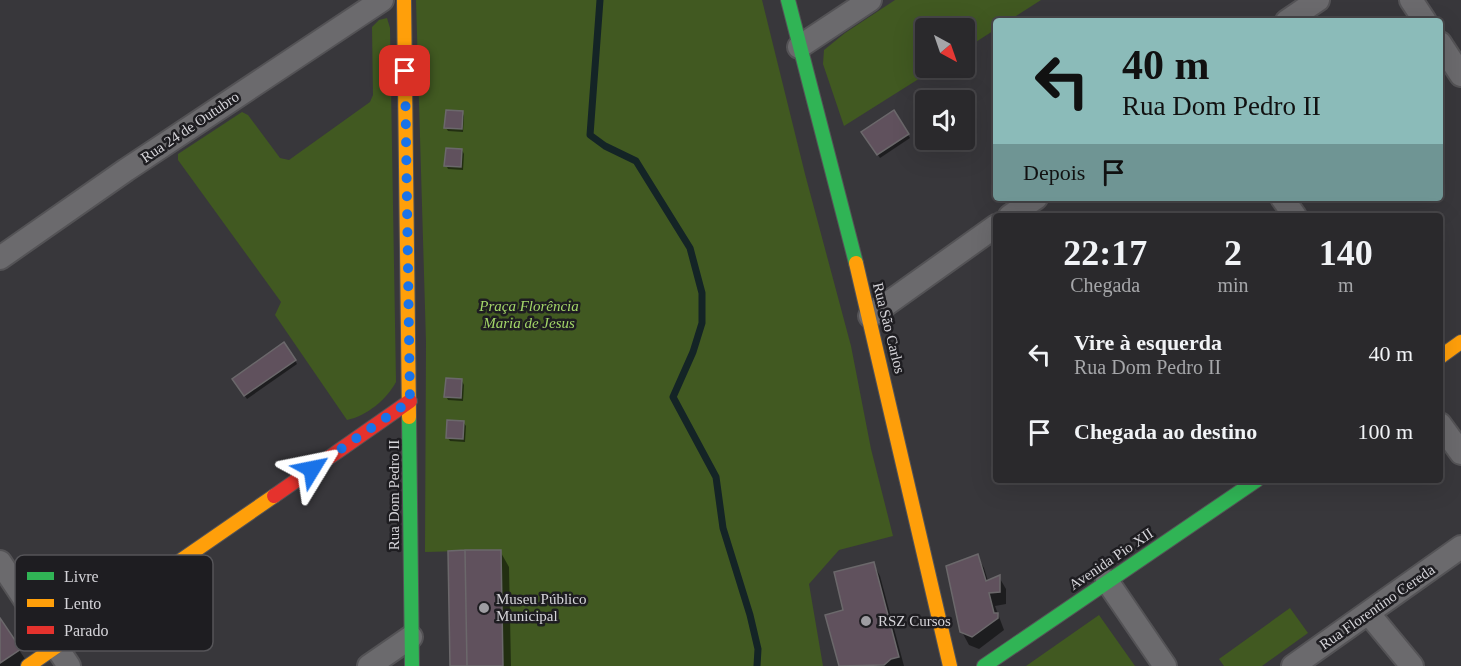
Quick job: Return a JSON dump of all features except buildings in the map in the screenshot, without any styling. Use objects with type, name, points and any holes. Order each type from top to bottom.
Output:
[{"type":"street","name":"Rua 24 de Outubro","points":[[0,258],[126,170],[382,0]]},
{"type":"street","name":"Rua Dom Pedro II","points":[[404,0],[412,666]]},
{"type":"street","name":"Rua São Carlos","points":[[788,0],[870,316],[950,666]]},
{"type":"street","points":[[799,47],[870,0]]},
{"type":"street","points":[[1291,18],[1318,0]]},
{"type":"street","points":[[1411,0],[1423,18]]},
{"type":"street","points":[[1443,48],[1461,75]]},
{"type":"street","points":[[1014,213],[1032,201]]},
{"type":"street","points":[[870,316],[993,228]]},
{"type":"street","points":[[1443,355],[1461,342]]},
{"type":"street","points":[[187,555],[410,401]]},
{"type":"street","points":[[1443,428],[1461,453]]},
{"type":"street","name":"Avenida Pio XII","points":[[984,666],[1253,483]]},
{"type":"street","name":"Rua Florentino Cereda","points":[[1293,666],[1461,547]]},
{"type":"street","points":[[0,561],[15,584]]},
{"type":"street","points":[[1107,581],[1165,666]]},
{"type":"street","points":[[1369,614],[1412,666]]},
{"type":"street","points":[[369,666],[411,637]]},
{"type":"street","points":[[28,666],[49,651]]},
{"type":"street","points":[[59,651],[69,666]]},
{"type":"green space","name":"Praça Florência Maria de Jesus","points":[[416,0],[762,0],[851,346],[871,449],[893,536],[839,550],[809,584],[823,666],[503,666],[501,550],[425,552],[426,342]]},
{"type":"green space","points":[[895,0],[1041,0],[1013,18],[993,18],[993,31],[975,43],[975,18],[915,18],[915,78],[920,78],[844,126],[823,64],[824,50],[845,33]]},
{"type":"green space","points":[[387,18],[390,28],[396,382],[376,406],[362,415],[347,420],[275,315],[281,302],[178,160],[178,154],[242,112],[248,115],[280,158],[289,160],[370,102],[373,95],[372,27],[379,20]]},
{"type":"green space","points":[[1290,608],[1308,633],[1262,666],[1224,666],[1219,659]]},
{"type":"green space","points":[[1099,615],[1135,666],[1026,666]]},
{"type":"waterway","points":[[600,0],[590,135],[605,146],[636,161],[690,248],[702,293],[702,323],[693,352],[673,397],[716,477],[723,528],[758,649],[757,666]]},
{"type":"traffic: fast","points":[[788,0],[856,263]]},
{"type":"traffic: fast","points":[[409,417],[412,666]]},
{"type":"traffic: fast","points":[[984,666],[1253,483]]},
{"type":"traffic: slow","points":[[404,0],[409,417]]},
{"type":"traffic: slow","points":[[856,263],[950,666]]},
{"type":"traffic: slow","points":[[1443,355],[1461,342]]},
{"type":"traffic: slow","points":[[189,555],[274,496]]},
{"type":"traffic: slow","points":[[28,666],[50,651]]},
{"type":"traffic: jam","points":[[274,496],[410,401]]},
{"type":"place","name":"Museu Público Municipal","points":[[484,608]]},
{"type":"place","name":"RSZ Cursos","points":[[866,621]]},
{"type":"route","points":[[312,469],[410,401],[405,71]]}]
